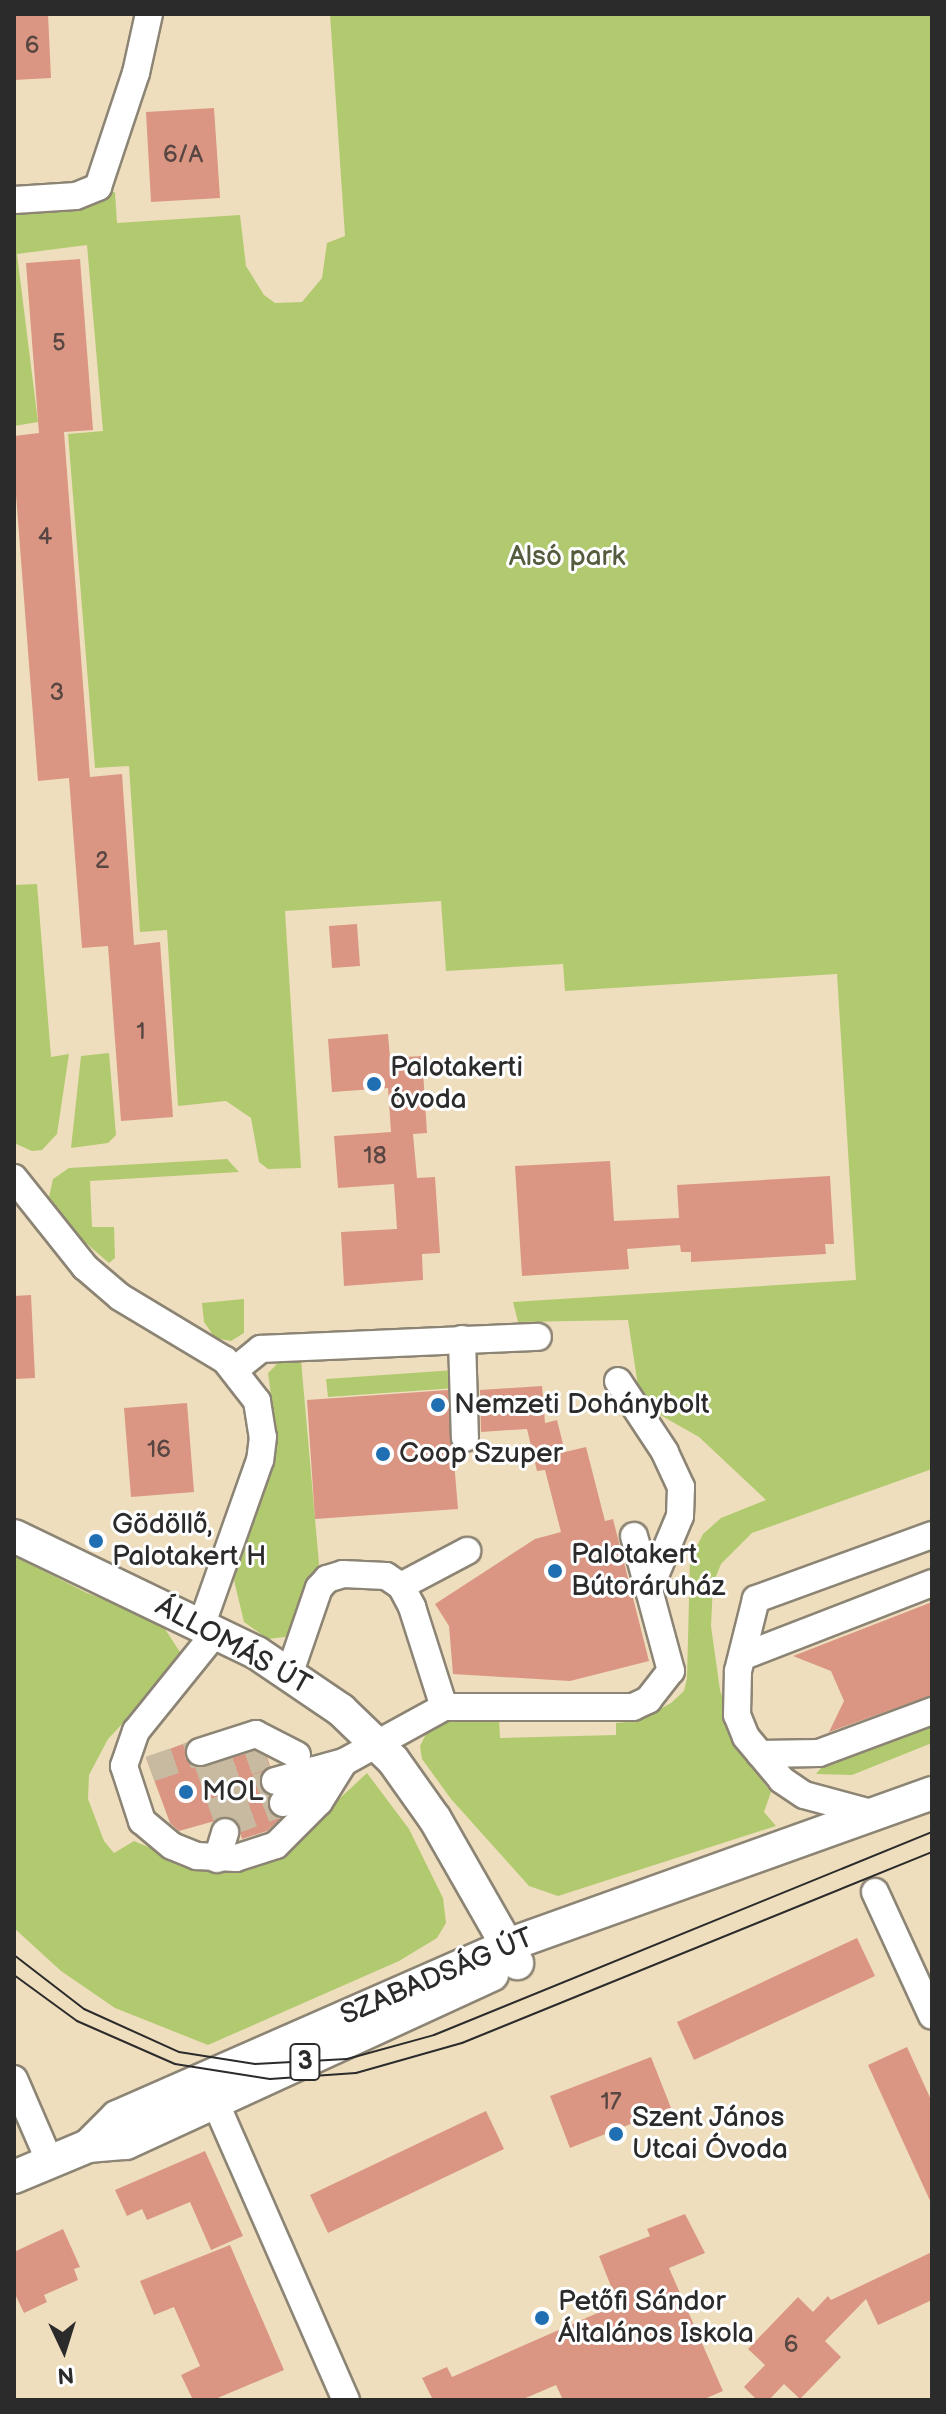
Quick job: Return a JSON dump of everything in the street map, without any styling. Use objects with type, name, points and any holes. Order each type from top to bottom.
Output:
[{"type":"main road","name":"ÁLLOMÁS ÚT","points":[[14,1536],[209,1628],[290,1672],[375,1742],[435,1819],[512,1954]]},
{"type":"main road","name":"SZABADSÁG ÚT","points":[[14,2177],[88,2146],[130,2111],[667,1888],[932,1793]]},
{"type":"main road","name":"SZABADSÁG ÚT","points":[[88,2146],[126,2143],[216,2104],[512,1954]]},
{"type":"street","points":[[14,200],[76,196],[98,187],[136,73],[149,14]]},
{"type":"street","points":[[14,1178],[85,1267],[120,1297],[236,1369],[257,1401],[262,1449],[209,1628],[136,1731],[125,1755],[138,1774],[142,1821],[155,1835],[184,1851],[217,1859],[276,1845],[312,1811],[321,1761]]},
{"type":"street","points":[[236,1369],[261,1349],[538,1337]]},
{"type":"street","points":[[462,1339],[465,1438]]},
{"type":"street","points":[[618,1381],[665,1452],[681,1487],[680,1516],[649,1590]]},
{"type":"street","points":[[875,1814],[804,1795],[760,1754],[737,1715],[734,1694],[756,1599],[932,1535]]},
{"type":"street","points":[[321,1761],[275,1780],[375,1742],[444,1707],[633,1707],[648,1700],[671,1671],[634,1536]]},
{"type":"street","points":[[401,1586],[467,1551]]},
{"type":"street","points":[[290,1672],[319,1588],[327,1579],[360,1573],[386,1576],[401,1586],[444,1707]]},
{"type":"street","points":[[744,1656],[932,1583]]},
{"type":"street","points":[[760,1754],[819,1753],[932,1711]]},
{"type":"street","points":[[203,1754],[256,1734],[321,1761]]},
{"type":"street","points":[[217,1859],[225,1832]]},
{"type":"street","points":[[875,1892],[932,2016]]},
{"type":"street","points":[[14,2079],[50,2162]]},
{"type":"street","points":[[216,2104],[358,2398]]},
{"type":"green space","name":"Alsó park","points":[[330,14],[932,14],[932,1469],[752,1533],[721,1564],[713,1584],[711,1626],[720,1690],[740,1753],[771,1792],[764,1812],[776,1826],[558,1896],[529,1886],[451,1799],[422,1759],[420,1746],[427,1732],[449,1716],[499,1719],[500,1738],[616,1735],[616,1723],[638,1721],[671,1703],[684,1691],[687,1678],[690,1560],[703,1534],[721,1518],[766,1500],[699,1437],[655,1412],[638,1386],[628,1320],[518,1322],[513,1302],[856,1280],[837,974],[565,991],[563,964],[446,971],[441,901],[285,911],[301,1168],[268,1169],[259,1162],[251,1118],[226,1101],[178,1106],[167,930],[140,932],[129,766],[95,768],[68,434],[103,431],[87,245],[17,254],[38,422],[14,426],[14,209],[115,192],[117,223],[240,215],[246,266],[264,295],[275,303],[302,302],[322,278],[327,243],[345,236]]},
{"type":"green space","points":[[37,884],[51,1057],[69,1054],[57,1134],[42,1150],[32,1151],[14,1143],[14,885]]},
{"type":"green space","points":[[109,1053],[116,1135],[108,1143],[71,1148],[81,1056]]},
{"type":"green space","points":[[227,1159],[239,1172],[90,1181],[92,1227],[114,1227],[115,1258],[109,1263],[73,1232],[49,1197],[53,1179],[69,1168]]},
{"type":"green space","points":[[244,1299],[244,1333],[231,1341],[215,1338],[204,1322],[202,1303]]},
{"type":"green space","points":[[301,1360],[319,1564],[293,1636],[268,1639],[244,1622],[234,1580],[277,1439],[268,1373],[278,1363]]},
{"type":"green space","points":[[455,1370],[456,1388],[328,1397],[326,1379]]},
{"type":"green space","points":[[14,1556],[87,1593],[159,1620],[184,1658],[108,1739],[89,1775],[88,1799],[104,1841],[114,1853],[134,1841],[207,1872],[243,1871],[281,1853],[367,1773],[409,1829],[443,1898],[446,1923],[437,1938],[399,1961],[208,2045],[115,2008],[61,1971],[14,1928]]},
{"type":"green space","points":[[932,1722],[932,1743],[852,1775],[816,1774],[825,1763]]},
{"type":"building","points":[[14,14],[48,14],[51,78],[14,80]]},
{"type":"building","points":[[214,108],[220,198],[151,202],[146,112]]},
{"type":"building","points":[[80,259],[93,430],[64,432],[90,777],[122,774],[134,945],[160,942],[173,1117],[121,1121],[108,946],[82,948],[69,778],[38,781],[14,469],[14,436],[39,433],[26,263]]},
{"type":"building","points":[[357,924],[360,966],[332,968],[329,926]]},
{"type":"building","points":[[388,1034],[390,1058],[422,1056],[427,1133],[413,1134],[417,1178],[435,1177],[440,1253],[422,1254],[423,1280],[344,1286],[341,1232],[397,1229],[394,1184],[338,1188],[334,1136],[391,1132],[388,1088],[332,1092],[328,1039]]},
{"type":"building","points":[[610,1161],[614,1221],[679,1218],[677,1185],[830,1176],[834,1244],[825,1244],[826,1254],[691,1262],[691,1252],[681,1252],[680,1245],[627,1249],[629,1269],[522,1276],[515,1166]]},
{"type":"building","points":[[31,1295],[35,1378],[14,1379],[14,1296]]},
{"type":"building","name":"Palotakert Bútoráruház","points":[[542,1386],[545,1423],[557,1420],[565,1452],[586,1447],[605,1521],[613,1519],[649,1661],[570,1681],[453,1674],[449,1626],[435,1604],[535,1539],[561,1532],[545,1470],[537,1471],[527,1429],[481,1432],[480,1390]]},
{"type":"building","name":"Coop Szuper","points":[[448,1390],[458,1509],[315,1519],[307,1400]]},
{"type":"building","points":[[187,1403],[194,1492],[131,1497],[124,1408]]},
{"type":"building","points":[[932,1602],[932,1695],[829,1732],[844,1701],[831,1671],[793,1656]]},
{"type":"building","points":[[188,1742],[185,1758],[197,1768],[255,1751],[267,1757],[270,1766],[259,1784],[269,1796],[268,1808],[280,1819],[267,1831],[242,1839],[237,1822],[229,1817],[179,1831],[170,1823],[146,1758]]},
{"type":"building","points":[[857,1938],[875,1976],[694,2060],[677,2022]]},
{"type":"building","points":[[907,2047],[932,2102],[932,2205],[868,2065]]},
{"type":"building","points":[[651,2057],[671,2108],[570,2148],[550,2096]]},
{"type":"building","points":[[486,2111],[504,2149],[328,2233],[310,2195]]},
{"type":"building","points":[[205,2151],[243,2236],[211,2250],[190,2202],[147,2220],[142,2209],[127,2216],[115,2190]]},
{"type":"building","points":[[685,2214],[705,2253],[669,2268],[723,2391],[702,2400],[563,2400],[556,2385],[521,2400],[433,2400],[422,2378],[447,2367],[452,2377],[618,2304],[599,2256],[650,2236],[647,2229]]},
{"type":"building","points":[[63,2229],[80,2267],[74,2269],[78,2280],[44,2295],[47,2302],[24,2313],[14,2292],[14,2252]]},
{"type":"building","points":[[230,2245],[284,2370],[213,2400],[193,2400],[181,2375],[200,2366],[174,2307],[154,2315],[140,2281]]},
{"type":"building","points":[[932,2252],[932,2300],[878,2325],[866,2299],[825,2341],[841,2357],[800,2399],[784,2384],[769,2400],[757,2400],[744,2387],[765,2365],[748,2349],[798,2297],[813,2312],[828,2296],[831,2300]]},
{"type":"tunnel","points":[[150,1769],[200,1752]]},
{"type":"tunnel","points":[[211,1775],[266,1756]]},
{"type":"tunnel","points":[[206,1759],[228,1823]]},
{"type":"tunnel","points":[[220,1800],[275,1781]]},
{"type":"tunnel","points":[[225,1832],[228,1823],[283,1803]]},
{"type":"tram line","points":[[14,1955],[84,2009],[179,2052],[255,2064],[347,2059],[434,2035],[932,1832]]},
{"type":"tram line","points":[[14,1975],[77,2021],[175,2064],[270,2079],[356,2073],[462,2043],[932,1852]]},
{"type":"place","name":"Palotakerti óvoda","points":[[374,1084]]},
{"type":"place","name":"Nemzeti Dohánybolt","points":[[438,1405]]},
{"type":"place","name":"Coop Szuper","points":[[383,1454]]},
{"type":"place","name":"Gödöllő, Palotakert H","points":[[96,1541]]},
{"type":"place","name":"Palotakert Bútoráruház","points":[[555,1571]]},
{"type":"place","name":"MOL","points":[[186,1792]]},
{"type":"place","name":"Szent János Utcai Óvoda","points":[[616,2134]]},
{"type":"place","name":"Petőfi Sándor Általános Iskola","points":[[542,2318]]}]
